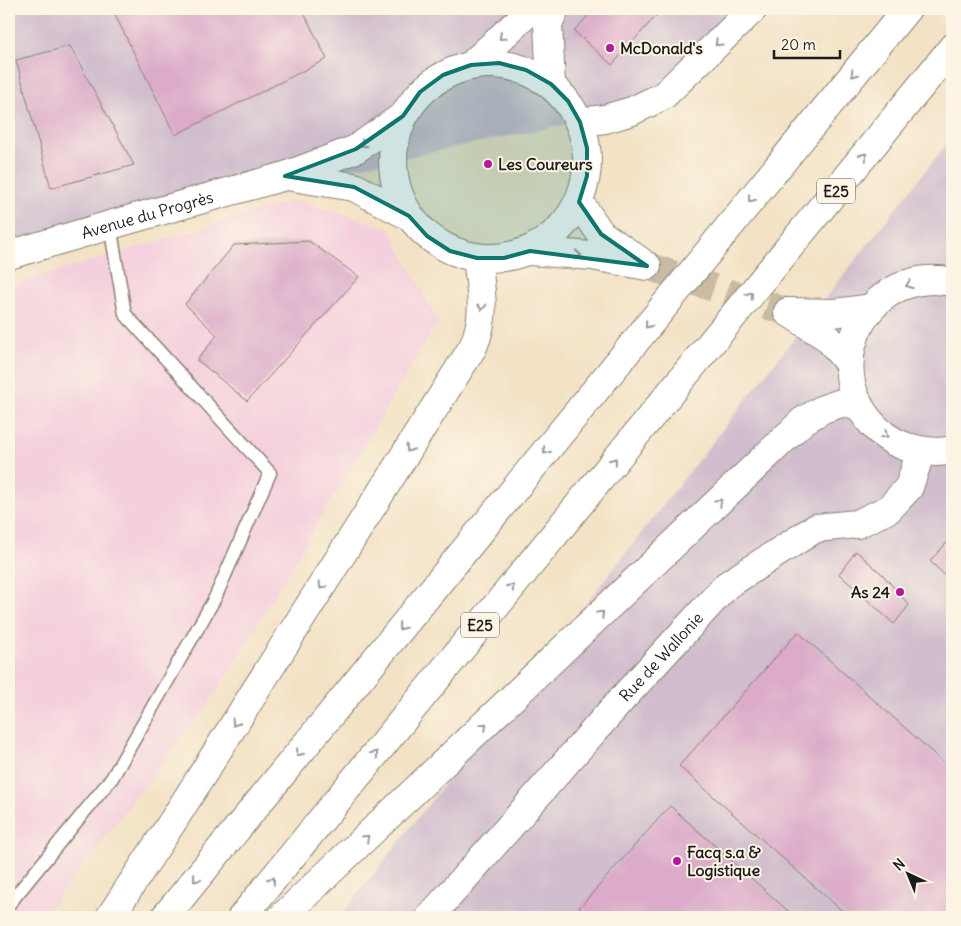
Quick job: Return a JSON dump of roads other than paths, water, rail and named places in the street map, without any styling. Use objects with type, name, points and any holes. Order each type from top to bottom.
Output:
[{"type":"main road","points":[[471,65],[532,9]]},
{"type":"main road","points":[[551,84],[548,24],[555,9]]},
{"type":"main road","points":[[580,122],[605,119],[632,111],[663,96],[752,9]]},
{"type":"main road","points":[[165,917],[907,9]]},
{"type":"main road","name":"E25","points":[[242,917],[952,48]]},
{"type":"main road","points":[[499,64],[526,70],[551,84],[568,101],[580,122],[587,148],[587,176],[579,202],[559,231],[530,251],[504,258],[476,258],[450,251],[427,236],[409,216],[395,184],[392,149],[403,116],[420,92],[443,75],[471,65],[499,64]]},
{"type":"main road","name":"Avenue du Progrès","points":[[9,255],[285,176],[356,149],[403,116]]},
{"type":"main road","name":"Avenue du Progrès","points":[[285,176],[354,187],[409,216]]},
{"type":"main road","points":[[530,251],[592,256],[647,266],[601,234],[579,202]]},
{"type":"main road","points":[[110,917],[173,821],[473,347],[480,332],[483,312],[483,295],[476,258]]},
{"type":"main road","points":[[952,282],[941,279],[915,282],[891,291],[871,308],[857,331],[852,344],[849,364],[851,387],[860,408],[876,429],[897,444],[922,451],[946,452],[952,450]]},
{"type":"main road","points":[[849,364],[828,338],[788,312],[834,314],[871,308]]},
{"type":"main road","points":[[282,917],[803,421],[823,410],[844,402],[860,408]]},
{"type":"main road","name":"Rue de Wallonie","points":[[430,917],[622,699],[727,585],[816,528],[856,524],[889,509],[909,487],[922,451]]},
{"type":"lane","points":[[9,904],[112,778],[215,598],[270,474],[125,314],[110,225]]},
{"type":"tunnel","points":[[647,266],[788,312]]},
{"type":"place","name":"McDonald's","points":[[610,48]]},
{"type":"place","name":"Les Coureurs","points":[[488,164]]},
{"type":"place","name":"As 24","points":[[900,592]]},
{"type":"place","name":"Facq s.a & Logistique","points":[[677,861]]}]
